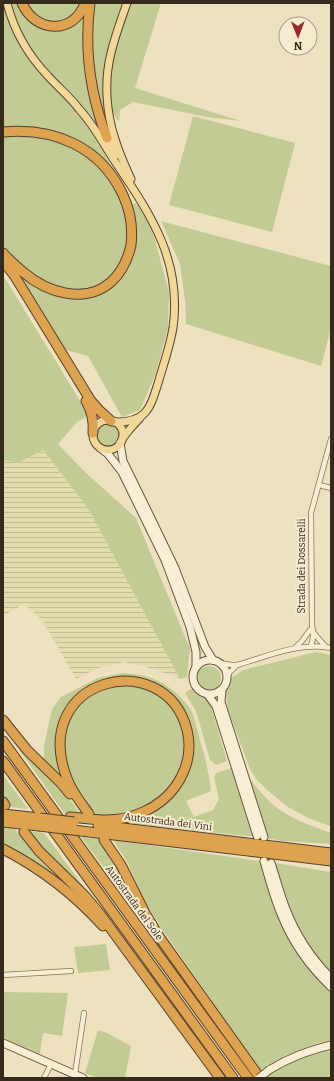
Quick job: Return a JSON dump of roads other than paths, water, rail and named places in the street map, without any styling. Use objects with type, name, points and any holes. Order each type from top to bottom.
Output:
[{"type":"highway","points":[[22,3],[27,13],[34,20],[44,25],[55,26],[66,24],[75,18],[80,13],[85,3]]},
{"type":"highway","points":[[90,3],[87,35],[90,77],[97,108],[107,138]]},
{"type":"highway","points":[[3,132],[22,131],[51,135],[74,144],[96,157],[107,168],[120,189],[127,204],[132,227],[131,245],[120,272],[106,286],[88,293],[66,294],[50,288],[23,273],[3,253]]},
{"type":"highway","points":[[3,260],[14,275],[91,401],[112,421]]},
{"type":"highway","points":[[3,267],[87,402],[92,416],[94,427],[93,432]]},
{"type":"highway","points":[[3,720],[27,750],[60,782],[87,814],[65,774],[60,753],[61,729],[70,710],[78,700],[92,689],[117,681],[144,684],[153,687],[169,698],[185,722],[190,746],[186,764],[179,781],[168,796],[160,802],[141,813],[114,820],[37,821]]},
{"type":"highway","name":"Autostrada del Sole","points":[[3,741],[248,1078]]},
{"type":"highway","points":[[3,761],[233,1078]]},
{"type":"highway","name":"Autostrada dei Vini","points":[[4,807],[37,821],[81,831],[331,861]]},
{"type":"highway","name":"Autostrada dei Vini","points":[[72,820],[331,853]]},
{"type":"highway","name":"Autostrada dei Vini","points":[[3,822],[37,821]]},
{"type":"highway","points":[[24,832],[39,851],[85,896],[100,914],[220,1078]]},
{"type":"highway","points":[[104,840],[121,865],[145,913],[160,938],[259,1078]]},
{"type":"highway","points":[[3,849],[44,874],[96,918],[154,988]]},
{"type":"highway","points":[[246,851],[303,863],[331,866]]},
{"type":"main road","points":[[7,3],[18,33],[26,49],[39,66],[79,108],[136,192]]},
{"type":"main road","points":[[127,3],[111,53],[107,83],[107,100],[115,140],[136,192]]},
{"type":"main road","points":[[100,448],[111,450],[118,446],[152,402],[173,327],[175,300],[172,274],[158,231],[107,138]]},
{"type":"main road","points":[[144,414],[127,422],[106,420],[94,428],[93,438],[95,444],[108,454],[122,472],[165,560],[190,627],[196,652],[196,667]]},
{"type":"main road","points":[[112,421],[122,430],[121,441],[123,461],[175,568],[203,642],[213,660],[224,667],[227,677],[225,686],[222,690],[221,702],[260,836],[216,706],[208,694]]},
{"type":"main road","points":[[213,660],[203,661],[196,667],[192,678],[194,685],[202,693],[213,694],[222,690]]},
{"type":"main road","points":[[331,978],[313,958],[294,929],[267,862],[279,908],[293,938],[312,967],[331,987]]},
{"type":"main road","points":[[3,1044],[83,1078]]},
{"type":"main road","points":[[259,1078],[269,1070],[299,1054],[331,1045]]},
{"type":"street","name":"Strada dei Dossarelli","points":[[311,646],[309,637],[312,630],[311,513],[331,439]]},
{"type":"street","points":[[319,484],[331,488]]},
{"type":"street","name":"Strada dei Dossarelli","points":[[312,630],[326,647]]},
{"type":"street","points":[[295,648],[312,630]]},
{"type":"street","points":[[220,664],[237,665],[295,648],[311,646],[331,648]]},
{"type":"street","points":[[227,677],[237,665]]},
{"type":"street","points":[[3,975],[71,971]]},
{"type":"street","points":[[75,1074],[84,1013]]},
{"type":"street","points":[[44,1078],[51,1064]]}]
